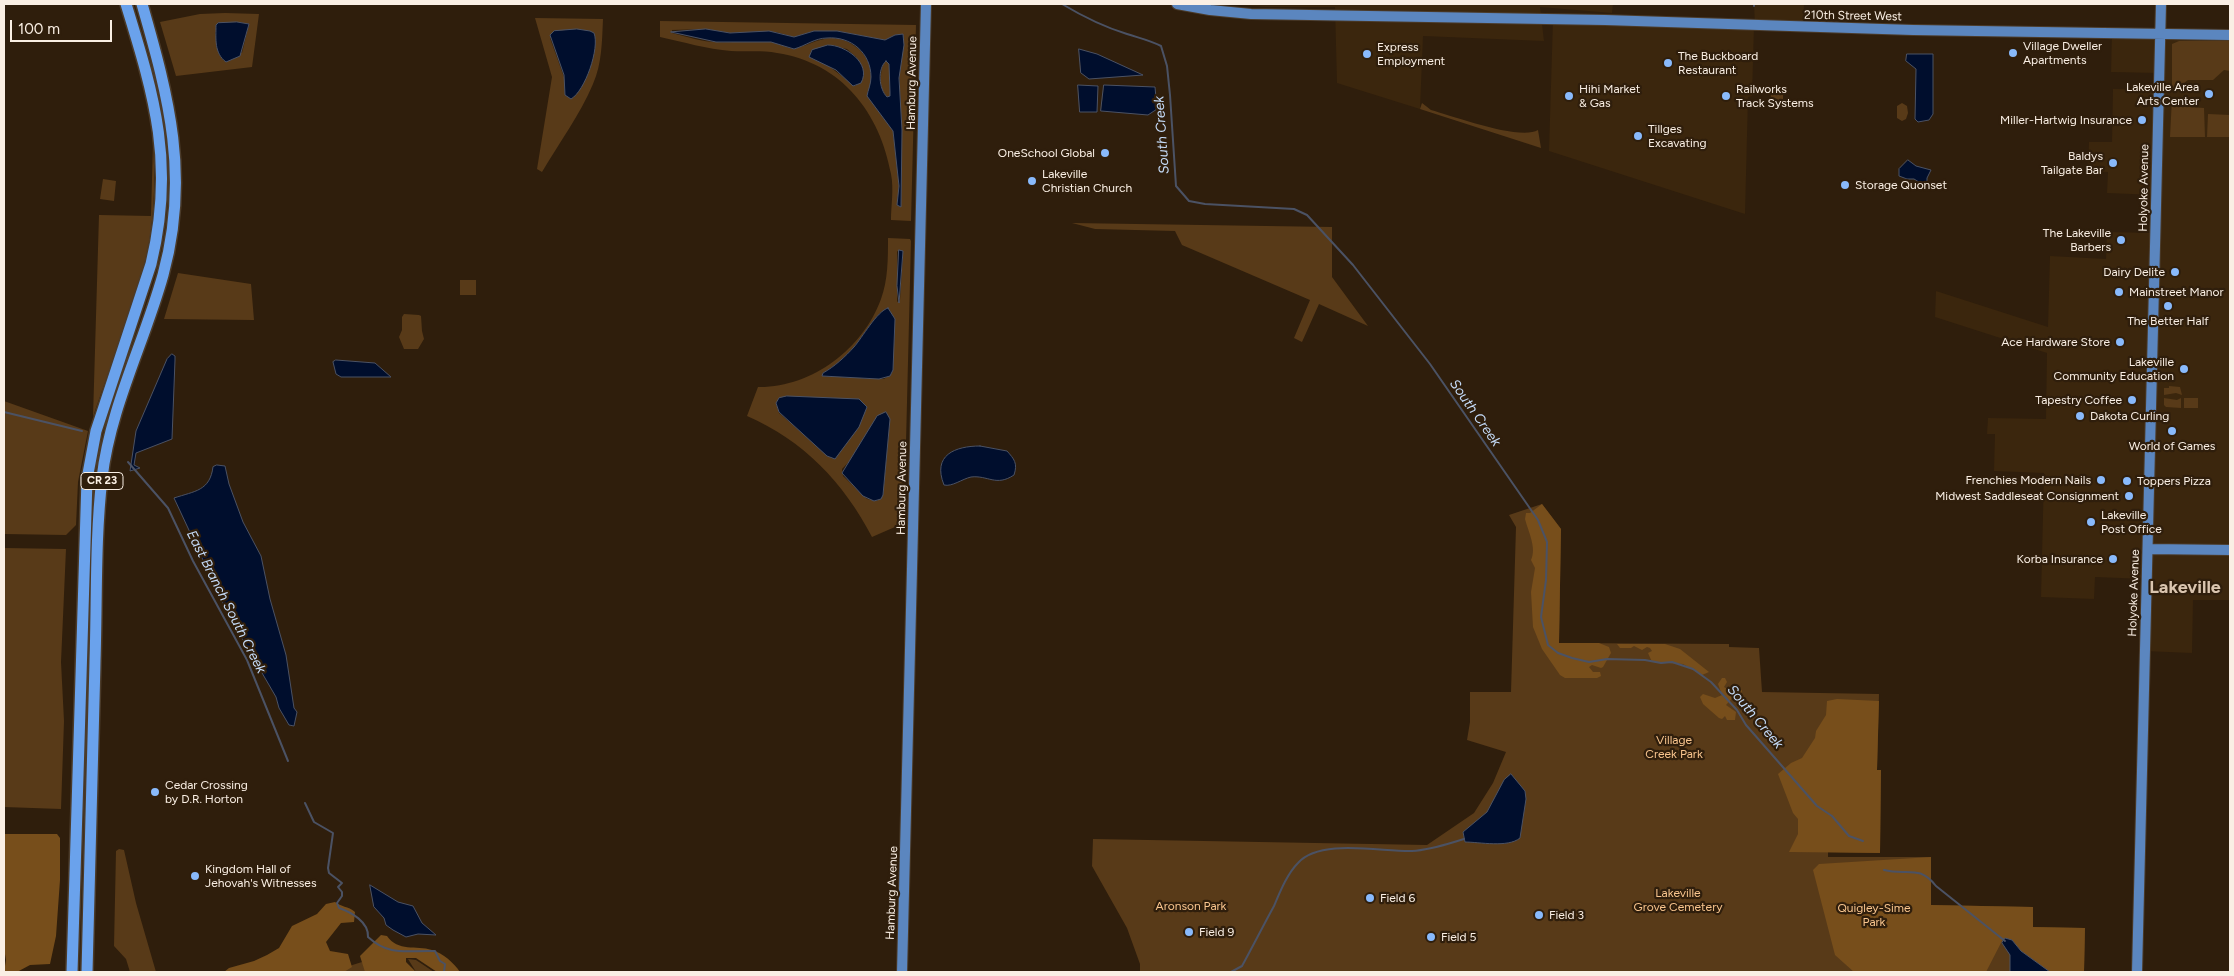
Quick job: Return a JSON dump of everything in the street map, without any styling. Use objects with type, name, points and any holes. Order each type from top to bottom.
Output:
[{"type":"main road","name":"CR 23","points":[[72,972],[87,479],[96,431],[151,264],[162,198],[162,150],[155,108],[126,4]]},
{"type":"main road","name":"CR 23","points":[[87,972],[98,541],[103,467],[113,422],[163,275],[172,231],[176,193],[175,155],[170,112],[142,4]]},
{"type":"street","name":"Hamburg Avenue","points":[[902,972],[926,4]]},
{"type":"street","name":"210th Street West","points":[[1177,4],[1210,10],[1251,14],[1587,20],[1877,30],[2230,35]]},
{"type":"street","name":"Holyoke Avenue","points":[[2137,972],[2161,4]]},
{"type":"street","points":[[2148,549],[2230,550]]},
{"type":"shaded area","points":[[1225,4],[1613,4],[1612,13],[1540,7],[1544,41],[1423,36],[1420,109],[1337,83],[1335,7],[1265,7]]},
{"type":"shaded area","points":[[1754,4],[1804,4],[1803,28],[1755,26]]},
{"type":"shaded area","points":[[1553,19],[1754,26],[1752,96],[1748,97],[1745,214],[1549,151]]},
{"type":"shaded area","points":[[2112,33],[2230,35],[2230,600],[2193,600],[2192,653],[2145,651],[2146,579],[2095,577],[2094,599],[2041,597],[2044,473],[1994,471],[1995,434],[1987,434],[1988,418],[2046,419],[2047,353],[1935,317],[1936,291],[2048,327],[2050,256],[2106,259],[2107,232],[2155,233],[2156,195],[2107,193],[2108,172],[2088,171],[2089,142],[2112,142],[2113,89],[2159,90],[2159,73],[2111,72]]},
{"type":"green space","points":[[200,14],[259,14],[252,67],[176,76],[160,22]],"holes":[[[237,22],[249,24],[242,53],[215,34],[218,23]]]},
{"type":"green space","points":[[535,18],[603,19],[600,60],[593,84],[576,118],[542,172],[537,169],[552,77]],"holes":[[[550,38],[594,51],[587,76],[578,92],[565,80]]]},
{"type":"green space","points":[[660,21],[916,25],[911,221],[891,220],[892,180],[886,152],[878,131],[867,112],[854,94],[839,80],[821,68],[800,59],[777,53],[722,50],[660,37]],"holes":[[[706,29],[730,33],[776,32],[794,37],[814,31],[837,31],[885,40],[895,35],[904,38],[899,70],[902,130],[901,207],[897,205],[899,186],[893,131],[868,92],[872,73],[865,56],[859,49],[843,40],[833,38],[789,48],[771,42],[706,41],[672,33],[672,30]],[[828,45],[847,49],[856,57],[863,79],[855,86],[810,52]]]},
{"type":"green space","points":[[2179,41],[2230,41],[2230,71],[2224,70],[2213,80],[2188,80],[2184,83],[2183,88],[2172,88],[2172,44]]},
{"type":"green space","points":[[886,61],[889,64],[890,92],[890,96],[887,97],[884,94],[881,82],[883,64]]},
{"type":"green space","points":[[1771,93],[1783,93],[1783,106],[1770,105]]},
{"type":"green space","points":[[2172,98],[2183,98],[2184,103],[2188,107],[2204,108],[2205,137],[2170,137]]},
{"type":"green space","points":[[1422,103],[1431,110],[1502,130],[1529,133],[1538,130],[1541,148],[1420,109]]},
{"type":"green space","points":[[1902,103],[1907,106],[1908,113],[1906,119],[1902,121],[1897,118],[1897,106]]},
{"type":"green space","points":[[2208,114],[2230,115],[2230,137],[2207,137]]},
{"type":"green space","points":[[153,142],[153,205],[149,242],[131,309],[93,417],[99,215],[151,216]]},
{"type":"green space","points":[[103,179],[116,181],[114,201],[100,199]]},
{"type":"green space","points":[[1072,223],[1332,227],[1332,277],[1368,326],[1319,304],[1302,342],[1294,338],[1310,300],[1182,245],[1175,231],[1095,229]]},
{"type":"green space","points":[[888,238],[910,239],[911,241],[904,523],[872,537],[849,499],[820,465],[786,437],[747,416],[758,387],[778,386],[797,381],[815,373],[833,362],[862,334],[873,317],[883,292],[887,269]],"holes":[[[897,251],[903,254],[900,300],[897,302]],[[888,309],[895,319],[892,373],[884,379],[822,376],[823,373],[851,350],[875,319]],[[779,398],[832,459],[779,413],[776,403]],[[890,419],[883,495],[877,501],[867,499],[843,476],[842,469]]]},
{"type":"green space","points":[[178,273],[251,284],[254,320],[164,319]]},
{"type":"green space","points":[[460,280],[476,280],[476,295],[460,295]]},
{"type":"green space","points":[[404,314],[421,316],[424,339],[418,349],[404,349],[399,337]]},
{"type":"green space","points":[[2169,386],[2180,387],[2182,395],[2176,393],[2164,395],[2164,388],[2169,388]]},
{"type":"green space","points":[[2164,398],[2177,400],[2181,398],[2181,408],[2166,407],[2164,405]]},
{"type":"green space","points":[[2184,398],[2198,398],[2198,408],[2184,408]]},
{"type":"green space","points":[[4,401],[88,431],[78,482],[76,525],[66,535],[4,534]]},
{"type":"green space","points":[[1542,504],[1561,529],[1559,643],[1729,644],[1729,647],[1759,648],[1762,692],[1879,694],[1877,770],[1881,770],[1880,853],[1828,852],[1828,857],[1931,857],[1931,905],[2033,907],[2033,927],[2085,928],[2084,972],[1140,972],[1140,964],[1127,928],[1092,866],[1093,839],[1427,845],[1474,813],[1493,783],[1506,752],[1467,740],[1470,722],[1470,692],[1511,692],[1516,527],[1509,515]]},
{"type":"green space","points":[[1542,504],[1561,529],[1559,643],[1599,643],[1609,647],[1611,653],[1603,667],[1592,665],[1589,667],[1593,672],[1600,672],[1601,676],[1597,678],[1565,678],[1560,675],[1542,649],[1533,627],[1531,592],[1535,568],[1531,560],[1533,545],[1525,519],[1526,513],[1530,513]]},
{"type":"green space","points":[[4,548],[66,549],[61,662],[64,721],[61,809],[4,807]]},
{"type":"green space","points":[[1617,644],[1665,644],[1680,649],[1709,672],[1702,675],[1683,664],[1652,662],[1648,653],[1652,651],[1650,648],[1647,647],[1642,650],[1634,646],[1631,648],[1620,648]]},
{"type":"green space","points":[[1722,678],[1725,678],[1727,682],[1724,687],[1729,690],[1735,687],[1740,688],[1742,691],[1740,695],[1734,696],[1726,705],[1736,712],[1735,720],[1727,720],[1725,716],[1722,719],[1719,718],[1703,704],[1700,697],[1703,694],[1715,698],[1722,695],[1718,684]]},
{"type":"green space","points":[[1837,699],[1879,701],[1877,770],[1881,770],[1880,853],[1789,852],[1798,834],[1798,819],[1793,813],[1778,774],[1791,763],[1802,758],[1815,738],[1816,731],[1826,715],[1827,701]]},
{"type":"green space","points":[[4,834],[57,834],[60,838],[60,880],[56,936],[50,964],[30,965],[17,972],[4,972],[6,960],[4,948]]},
{"type":"green space","points":[[119,849],[124,850],[136,903],[156,972],[130,972],[126,959],[114,946],[116,851]]},
{"type":"green space","name":"Quigley-Sime Park","points":[[1931,857],[1931,905],[2033,907],[2033,927],[2085,928],[2084,972],[2050,972],[2021,951],[2012,940],[2003,939],[1986,972],[1854,972],[1835,955],[1813,870],[1819,864]]},
{"type":"green space","points":[[335,902],[355,912],[354,922],[341,923],[326,942],[330,951],[348,954],[352,967],[344,972],[224,972],[229,968],[254,961],[279,948],[292,926],[317,914],[326,904]]},
{"type":"green space","points":[[381,935],[387,936],[391,941],[402,946],[436,951],[455,965],[460,972],[437,972],[416,958],[406,958],[406,962],[416,972],[365,972],[360,956]]},
{"type":"green space","points":[[408,959],[416,960],[434,972],[416,972]]},
{"type":"green space","points":[[362,962],[379,972],[307,972],[346,967]]},
{"type":"water","points":[[237,22],[249,24],[240,56],[226,62],[219,54],[216,40],[216,25],[218,23]]},
{"type":"water","points":[[577,29],[594,33],[595,49],[586,79],[571,99],[565,95],[564,75],[550,35],[554,31]]},
{"type":"water","points":[[706,29],[730,33],[769,31],[794,37],[814,31],[837,31],[885,40],[895,35],[903,34],[904,45],[899,78],[902,130],[901,207],[897,205],[899,186],[893,131],[867,96],[871,80],[870,68],[867,60],[858,48],[851,43],[836,38],[818,39],[794,49],[771,42],[716,42],[671,32]],"holes":[[[886,61],[889,64],[890,96],[887,97],[882,89],[880,74]]]},
{"type":"water","points":[[828,45],[842,48],[855,56],[863,69],[861,83],[853,86],[836,70],[809,57],[812,50]]},
{"type":"water","points":[[1079,49],[1097,54],[1143,75],[1089,79],[1081,73]]},
{"type":"water","points":[[1907,54],[1933,54],[1933,114],[1929,120],[1918,122],[1915,119],[1916,69],[1906,61]]},
{"type":"water","points":[[1078,85],[1098,86],[1097,112],[1080,112]]},
{"type":"water","points":[[1104,85],[1155,87],[1157,109],[1148,115],[1101,111]]},
{"type":"water","points":[[1908,160],[1916,166],[1931,170],[1927,178],[1927,187],[1914,179],[1899,176],[1899,169]]},
{"type":"water","points":[[899,250],[903,251],[899,303],[897,286]]},
{"type":"water","points":[[888,308],[895,319],[893,370],[890,376],[879,379],[822,376],[823,373],[851,351],[879,314]]},
{"type":"water","points":[[172,354],[175,356],[175,360],[172,439],[136,453],[134,465],[140,468],[130,471],[136,431],[167,359]]},
{"type":"water","points":[[336,360],[375,363],[391,377],[341,377],[336,374],[333,362]]},
{"type":"water","points":[[787,396],[859,399],[867,407],[859,427],[835,459],[827,456],[779,412],[776,403],[779,398]]},
{"type":"water","points":[[886,412],[890,419],[883,495],[881,499],[874,501],[863,496],[842,473],[877,416]]},
{"type":"water","points":[[980,446],[1007,451],[1015,461],[1014,475],[1002,480],[971,477],[950,485],[944,485],[941,466],[948,454],[962,448]]},
{"type":"water","points":[[217,465],[225,466],[229,484],[243,522],[261,556],[270,599],[286,655],[294,708],[297,712],[294,726],[289,725],[279,708],[276,697],[229,616],[174,498],[205,486],[209,481],[213,467]]},
{"type":"water","points":[[1511,774],[1525,791],[1526,799],[1520,838],[1501,844],[1465,842],[1463,832],[1487,812],[1504,780]]},
{"type":"water","points":[[370,885],[398,902],[413,906],[422,923],[436,935],[418,934],[406,937],[386,925],[384,918],[374,907]]},
{"type":"water","points":[[2005,938],[2012,940],[2021,951],[2050,972],[2010,972],[2010,955],[2002,943]]},
{"type":"waterway","name":"South Creek","points":[[1062,4],[1102,25],[1161,46],[1167,66],[1176,186],[1189,201],[1205,204],[1294,209],[1307,215],[1353,265],[1430,364],[1538,520],[1547,542],[1546,580],[1541,617],[1548,645],[1558,653],[1589,662],[1607,659],[1645,660],[1661,663],[1672,662],[1693,669],[1711,682],[1737,710],[1746,725],[1817,806],[1832,816],[1849,836],[1863,841]]},
{"type":"waterway","name":"East Branch South Creek","points":[[4,412],[82,431]]},
{"type":"waterway","name":"East Branch South Creek","points":[[128,462],[168,508],[193,561],[247,660],[288,761]]},
{"type":"waterway","name":"East Branch South Creek","points":[[305,803],[314,822],[333,833],[328,868],[329,873],[342,883],[338,887],[342,892],[342,896],[337,903],[339,908],[358,918],[366,927],[368,937],[384,947],[399,951],[435,951],[440,961],[445,964],[444,972]]},
{"type":"waterway","points":[[1231,972],[1242,966],[1287,878],[1294,867],[1308,855],[1336,848],[1412,851],[1464,839]]},
{"type":"waterway","name":"South Creek","points":[[1884,870],[1924,875],[2005,941]]},
{"type":"place","name":"Village Dweller Apartments","points":[[2013,53]]},
{"type":"place","name":"Express Employment","points":[[1367,54]]},
{"type":"place","name":"The Buckboard Restaurant","points":[[1668,63]]},
{"type":"place","name":"Lakeville Area Arts Center","points":[[2209,94]]},
{"type":"place","name":"Hihi Market & Gas","points":[[1569,96]]},
{"type":"place","name":"Railworks Track Systems","points":[[1726,96]]},
{"type":"place","name":"Miller-Hartwig Insurance","points":[[2142,120]]},
{"type":"place","name":"Tillges Excavating","points":[[1638,136]]},
{"type":"place","name":"OneSchool Global","points":[[1105,153]]},
{"type":"place","name":"Baldys Tailgate Bar","points":[[2113,163]]},
{"type":"place","name":"Lakeville Christian Church","points":[[1032,181]]},
{"type":"place","name":"Storage Quonset","points":[[1845,185]]},
{"type":"place","name":"The Lakeville Barbers","points":[[2121,240]]},
{"type":"place","name":"Dairy Delite","points":[[2175,272]]},
{"type":"place","name":"Mainstreet Manor","points":[[2119,292]]},
{"type":"place","name":"The Better Half","points":[[2168,306]]},
{"type":"place","name":"Ace Hardware Store","points":[[2120,342]]},
{"type":"place","name":"Lakeville Community Education","points":[[2184,369]]},
{"type":"place","name":"Tapestry Coffee","points":[[2132,400]]},
{"type":"place","name":"Dakota Curling","points":[[2080,416]]},
{"type":"place","name":"World of Games","points":[[2172,431]]},
{"type":"place","name":"Frenchies Modern Nails","points":[[2101,480]]},
{"type":"place","name":"Toppers Pizza","points":[[2127,481]]},
{"type":"place","name":"Midwest Saddleseat Consignment","points":[[2129,496]]},
{"type":"place","name":"Lakeville Post Office","points":[[2091,522]]},
{"type":"place","name":"Korba Insurance","points":[[2113,559]]},
{"type":"place","name":"Cedar Crossing by D.R. Horton","points":[[155,792]]},
{"type":"place","name":"Kingdom Hall of Jehovah's Witnesses","points":[[195,876]]},
{"type":"place","name":"Field 6","points":[[1370,898]]},
{"type":"place","name":"Field 3","points":[[1539,915]]},
{"type":"place","name":"Field 9","points":[[1189,932]]},
{"type":"place","name":"Field 5","points":[[1431,937]]},
{"type":"district","name":"Lakeville","points":[[2185,588]]},
{"type":"park label","name":"Village Creek Park","points":[[1674,747]]},
{"type":"park label","name":"Lakeville Grove Cemetery","points":[[1678,900]]},
{"type":"park label","name":"Aronson Park","points":[[1191,906]]}]
